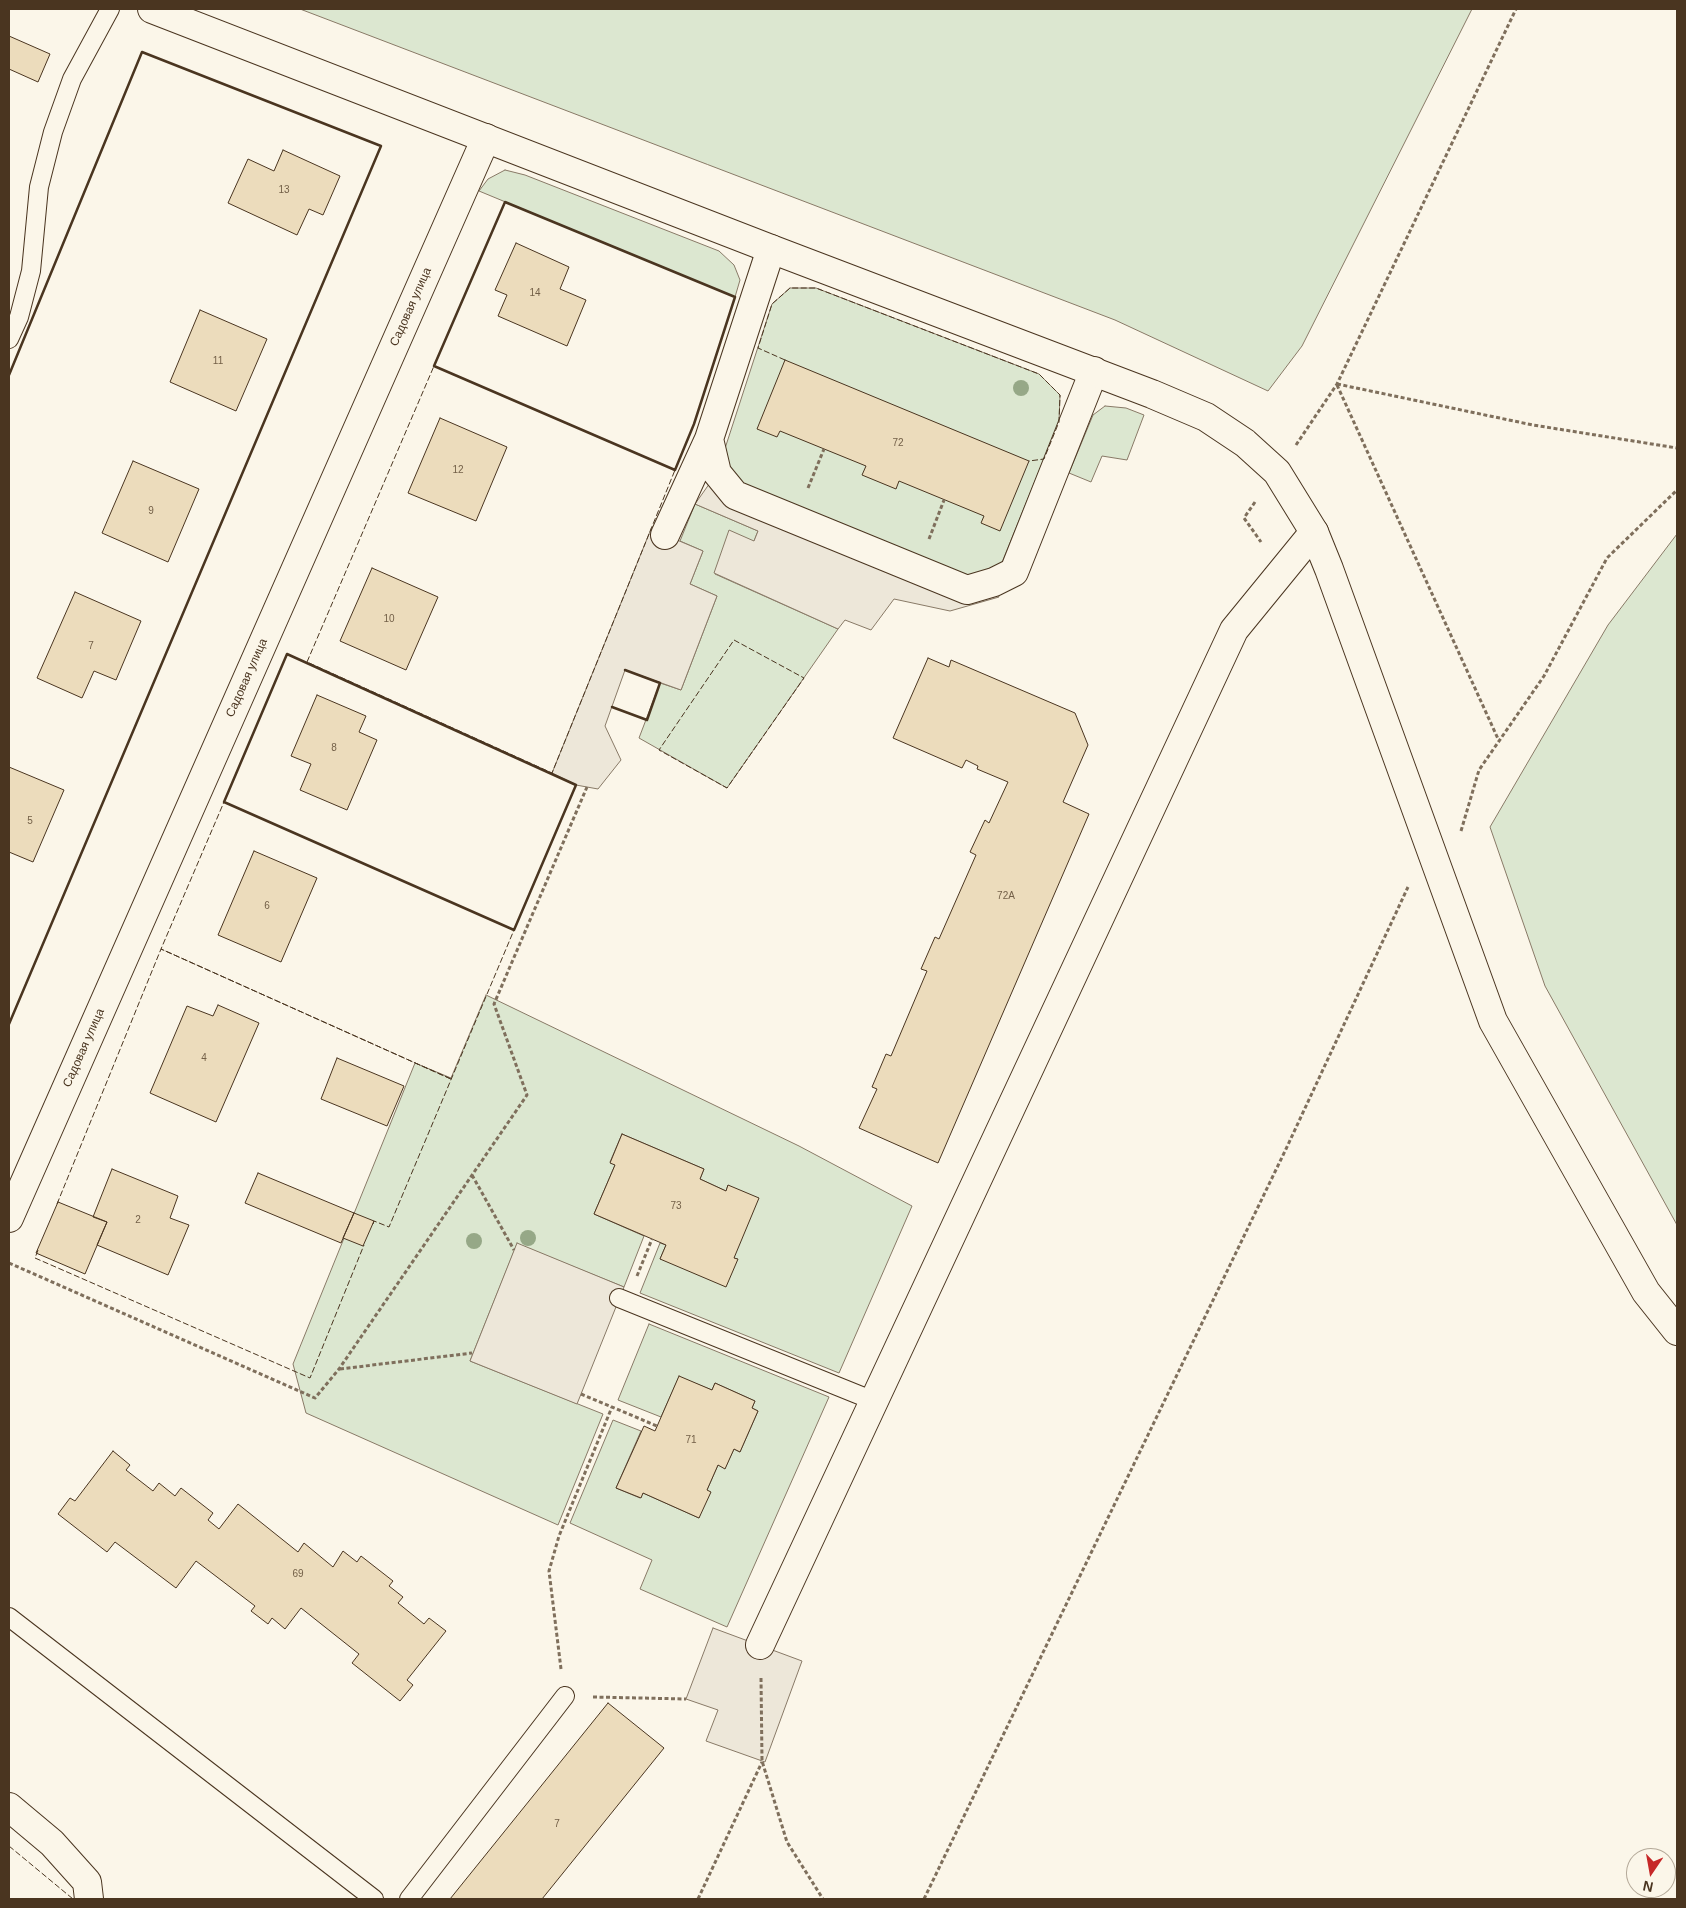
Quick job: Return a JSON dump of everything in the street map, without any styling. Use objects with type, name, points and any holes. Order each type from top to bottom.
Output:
[{"type":"street","points":[[152,9],[771,249],[1094,371],[1206,417],[1245,443],[1278,472],[1314,532],[1493,1021],[1646,1292],[1677,1331]]},
{"type":"street","name":"Садовая улица","points":[[9,1218],[486,138]]},
{"type":"street","points":[[665,535],[709,439],[771,249]]},
{"type":"street","points":[[709,439],[717,473],[735,495],[967,590],[994,582],[1014,572],[1094,371]]},
{"type":"street","points":[[760,1645],[1234,630],[1314,532]]},
{"type":"street","points":[[9,1807],[52,1843],[87,1882],[89,1899]]},
{"type":"lane","points":[[9,339],[31,271],[39,187],[53,132],[72,79],[110,9]]},
{"type":"lane","points":[[623,1300],[874,1401]]},
{"type":"lane","points":[[9,1618],[374,1899]]},
{"type":"lane","points":[[409,1899],[564,1696]]},
{"type":"path","points":[[1294,447],[1337,384],[1516,9]]},
{"type":"path","points":[[1337,384],[1533,425],[1677,448]]},
{"type":"path","points":[[1337,384],[1499,741]]},
{"type":"path","points":[[796,519],[824,449]]},
{"type":"path","points":[[1461,832],[1479,770],[1544,676],[1607,558],[1677,490]]},
{"type":"path","points":[[1258,498],[1244,518],[1266,549],[1278,575]]},
{"type":"path","points":[[918,569],[944,500]]},
{"type":"path","points":[[9,1263],[316,1398],[339,1369],[527,1095],[494,1004],[587,787]]},
{"type":"path","points":[[924,1899],[1286,1149],[1429,842]]},
{"type":"path","points":[[472,1175],[514,1250]]},
{"type":"path","points":[[623,1300],[652,1239]]},
{"type":"path","points":[[339,1369],[472,1354]]},
{"type":"path","points":[[581,1394],[657,1426]]},
{"type":"path","points":[[612,1407],[559,1536],[550,1571],[564,1696],[686,1699]]},
{"type":"path","points":[[760,1645],[762,1761],[787,1842],[823,1899]]},
{"type":"path","points":[[698,1899],[762,1761]]},
{"type":"green space","points":[[300,9],[1472,9],[1302,346],[1268,391],[1115,320]]},
{"type":"green space","points":[[505,170],[525,175],[719,251],[734,265],[740,280],[735,297],[479,191],[488,179]]},
{"type":"green space","points":[[790,288],[816,288],[1039,374],[1060,395],[1059,422],[994,582],[967,590],[717,473],[772,304]]},
{"type":"green space","points":[[1105,406],[1126,408],[1144,415],[1127,460],[1102,456],[1091,482],[1069,473],[1093,415]]},
{"type":"green space","points":[[695,504],[758,531],[754,541],[715,574],[838,629],[727,788],[639,738],[660,683],[681,690],[717,596],[690,584],[703,551],[680,541]]},
{"type":"green space","points":[[1677,534],[1677,1225],[1545,986],[1490,827],[1608,625]]},
{"type":"green space","points":[[486,995],[799,1146],[912,1206],[839,1373],[640,1293],[660,1243],[666,1245],[660,1259],[737,1259],[734,1258],[728,1185],[726,1191],[700,1179],[704,1169],[622,1134],[610,1162],[615,1165],[594,1214],[644,1236],[624,1287],[517,1244],[470,1361],[603,1414],[558,1525],[306,1413],[293,1364],[415,1063],[451,1078]]},
{"type":"green space","points":[[649,1324],[829,1397],[727,1627],[640,1589],[652,1560],[570,1523],[613,1420],[641,1431],[616,1488],[640,1498],[643,1493],[699,1518],[707,1490],[718,1465],[725,1468],[734,1449],[740,1452],[758,1411],[752,1408],[755,1401],[715,1383],[712,1390],[679,1377],[661,1417],[618,1400]]},
{"type":"shaded area","points":[[717,473],[967,589],[994,582],[999,597],[950,611],[894,599],[871,630],[845,620],[838,629],[714,573],[729,530],[754,541],[758,531],[695,504]]},
{"type":"shaded area","points":[[651,529],[703,551],[690,584],[717,596],[681,690],[625,670],[605,726],[621,760],[598,789],[576,785],[552,773]]},
{"type":"shaded area","points":[[517,1243],[624,1287],[577,1404],[470,1361]]},
{"type":"shaded area","points":[[713,1628],[802,1661],[765,1762],[706,1741],[718,1710],[686,1699]]},
{"type":"building","points":[[9,36],[50,54],[38,82],[9,69]]},
{"type":"building","points":[[283,150],[340,176],[323,215],[309,209],[297,235],[228,203],[248,159],[274,171]]},
{"type":"building","points":[[516,243],[569,267],[560,289],[586,300],[567,346],[498,316],[507,295],[495,290]]},
{"type":"building","points":[[200,310],[267,339],[236,411],[170,382]]},
{"type":"building","points":[[785,360],[1029,461],[1000,531],[981,523],[984,516],[899,481],[896,489],[862,475],[866,466],[780,431],[777,437],[757,429]]},
{"type":"building","points":[[440,418],[507,447],[476,521],[408,493]]},
{"type":"building","points":[[133,461],[199,489],[168,562],[102,533]]},
{"type":"building","points":[[372,568],[438,597],[406,670],[340,641]]},
{"type":"building","points":[[75,592],[141,621],[116,680],[94,671],[82,698],[37,678]]},
{"type":"building","points":[[928,658],[949,667],[951,660],[1075,713],[1088,745],[1063,802],[1089,814],[938,1163],[859,1128],[877,1089],[872,1087],[886,1054],[891,1056],[927,971],[921,969],[935,937],[939,939],[976,855],[970,852],[985,820],[989,823],[1008,782],[977,769],[978,766],[966,760],[962,768],[893,738]]},
{"type":"building","points":[[317,695],[366,716],[359,732],[377,740],[347,810],[300,790],[311,764],[291,756]]},
{"type":"building","points":[[9,767],[64,790],[33,862],[9,852]]},
{"type":"building","points":[[254,851],[317,878],[281,962],[218,935]]},
{"type":"building","points":[[218,1005],[259,1023],[216,1122],[150,1093],[187,1006],[213,1016]]},
{"type":"building","points":[[337,1058],[404,1086],[387,1126],[321,1099]]},
{"type":"building","points":[[622,1134],[704,1169],[700,1179],[726,1191],[728,1185],[759,1198],[734,1258],[738,1259],[726,1287],[660,1259],[666,1245],[594,1214],[615,1165],[610,1163]]},
{"type":"building","points":[[112,1169],[178,1196],[170,1218],[189,1225],[168,1275],[97,1245],[107,1222],[93,1217]]},
{"type":"building","points":[[258,1173],[354,1213],[341,1243],[245,1203]]},
{"type":"building","points":[[58,1202],[107,1222],[85,1274],[36,1253]]},
{"type":"building","points":[[354,1213],[374,1221],[363,1246],[343,1238]]},
{"type":"building","points":[[679,1376],[712,1390],[715,1383],[755,1401],[752,1408],[758,1411],[740,1452],[734,1449],[725,1469],[718,1465],[707,1490],[711,1492],[699,1518],[643,1493],[641,1498],[616,1488],[644,1426],[655,1431]]},
{"type":"building","points":[[113,1451],[130,1465],[126,1470],[153,1491],[159,1483],[175,1496],[181,1488],[213,1513],[208,1520],[219,1529],[238,1504],[298,1552],[304,1543],[333,1567],[343,1551],[357,1562],[361,1556],[393,1581],[389,1586],[403,1597],[398,1603],[424,1624],[429,1618],[446,1631],[407,1680],[413,1685],[400,1701],[352,1663],[359,1654],[301,1608],[285,1629],[272,1618],[268,1624],[251,1611],[255,1606],[196,1561],[176,1588],[115,1542],[107,1552],[58,1514],[70,1498],[75,1501]]},
{"type":"building","points":[[608,1703],[664,1748],[542,1899],[450,1899]]},
{"type":"fence","points":[[785,360],[758,348],[772,304],[790,288],[816,288],[1039,374],[1060,395],[1059,422],[1044,459],[1029,461]]},
{"type":"fence","points":[[434,366],[675,470],[552,773],[307,662],[434,366]]},
{"type":"fence","points":[[734,640],[804,678],[727,788],[659,750],[734,640]]},
{"type":"fence","points":[[373,1224],[374,1221],[389,1227],[514,930],[224,802],[161,949],[451,1079]]},
{"type":"fence","points":[[57,1204],[161,949],[451,1079]]},
{"type":"fence","points":[[38,1250],[35,1258],[310,1378],[364,1245]]},
{"type":"fence","points":[[9,1846],[73,1899]]},
{"type":"wall","points":[[9,375],[142,52],[381,146],[9,1024]]},
{"type":"wall","points":[[505,202],[735,297],[694,424],[675,470],[434,366],[505,202]]},
{"type":"wall","points":[[287,654],[576,785],[514,930],[224,802],[287,654]]},
{"type":"wall","points":[[612,707],[647,720],[660,683],[625,670]]}]
